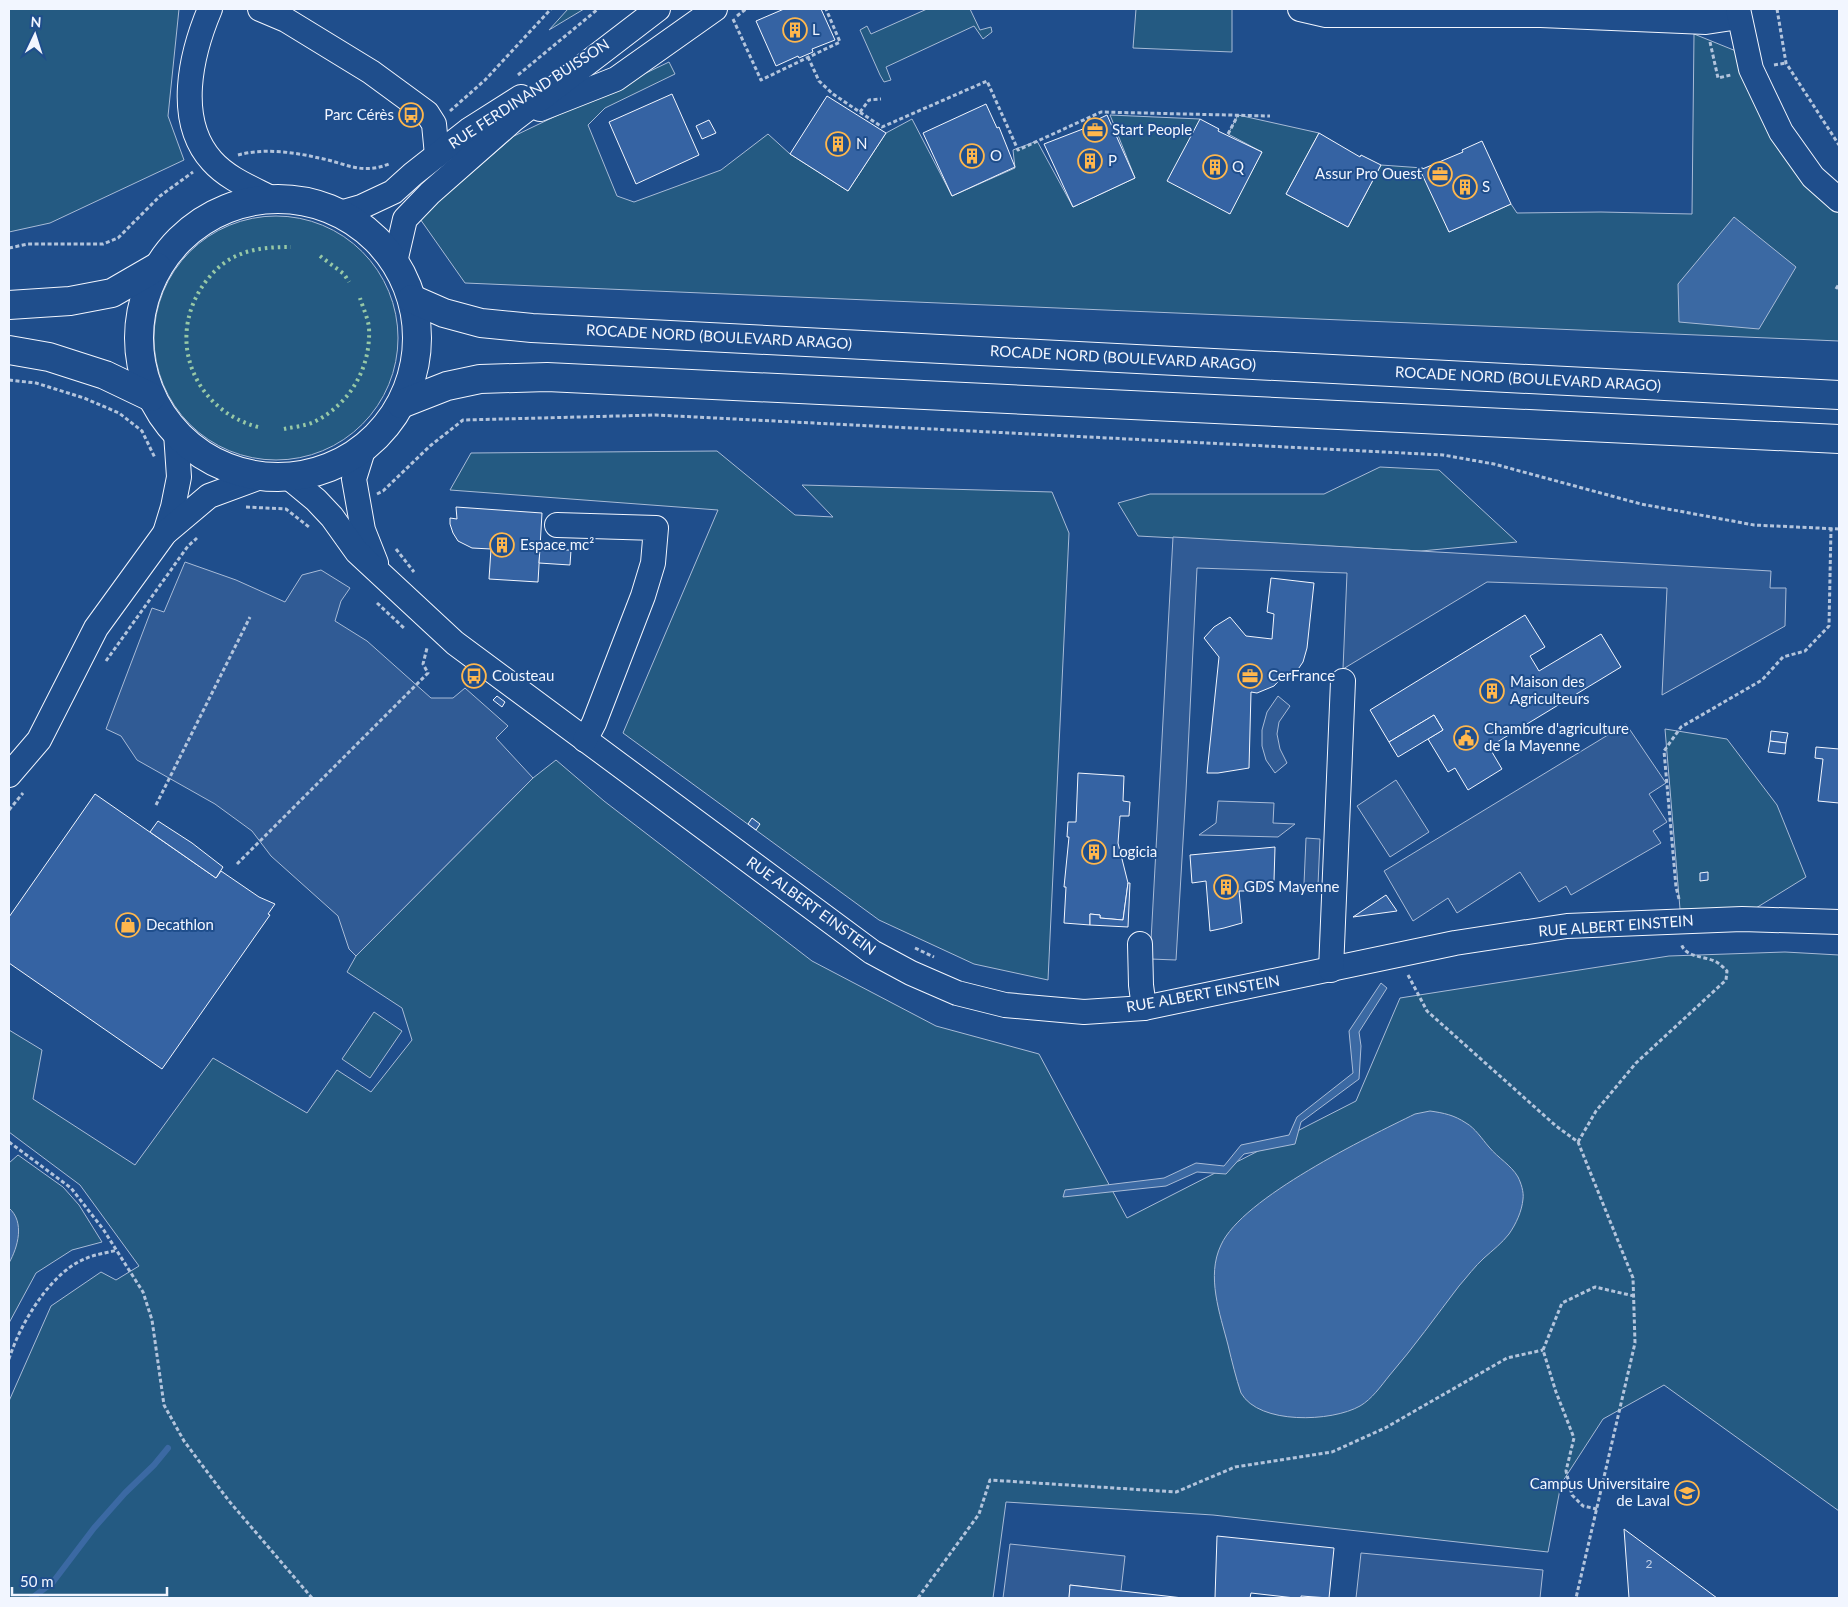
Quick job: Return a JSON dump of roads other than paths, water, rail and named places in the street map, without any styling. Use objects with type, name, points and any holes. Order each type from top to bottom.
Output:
[{"type":"main road","points":[[273,198],[307,202],[340,213],[370,234],[395,262],[412,299],[417,334],[413,370],[401,404],[384,427],[364,447],[340,462],[314,472],[275,476],[239,471],[216,462],[195,450],[176,433],[162,416],[151,397],[139,354],[141,309],[157,267],[179,240],[206,218],[238,204],[273,198]]},
{"type":"main road","points":[[9,305],[70,301],[112,293],[157,267]]},
{"type":"main road","name":"ROCADE NORD (BOULEVARD ARAGO)","points":[[412,299],[444,313],[481,323],[532,328],[1839,395]]},
{"type":"main road","points":[[9,350],[49,357],[105,376],[151,397]]},
{"type":"main road","points":[[401,404],[447,386],[480,379],[547,378],[1839,439]]},
{"type":"street","points":[[210,9],[201,32],[192,66],[191,119],[198,140],[212,161],[234,180],[273,198]]},
{"type":"street","points":[[260,9],[286,20],[371,72],[426,113],[434,124],[437,155]]},
{"type":"street","points":[[1300,9],[1326,15],[1541,15],[1706,22],[1738,13],[1751,69],[1782,132],[1813,178],[1839,200]]},
{"type":"street","name":"RUE FERDINAND BUISSON","points":[[395,262],[405,220],[430,193],[512,120],[651,14]]},
{"type":"street","name":"RUE FERDINAND BUISSON","points":[[340,213],[361,208],[393,192],[469,130],[651,14]]},
{"type":"street","points":[[512,120],[616,79],[724,14]]},
{"type":"street","points":[[165,533],[179,477],[176,433]]},
{"type":"street","name":"RUE ALBERT EINSTEIN","points":[[364,447],[354,479],[363,530],[374,562],[396,588]]},
{"type":"street","points":[[18,782],[96,628],[165,533],[209,496],[275,476]]},
{"type":"street","name":"RUE ALBERT EINSTEIN","points":[[275,476],[316,500],[332,517],[357,552],[455,643],[872,952],[911,973],[957,993],[1005,1005],[1084,1012],[1144,1008],[1455,943],[1567,926],[1742,918],[1839,922]]},
{"type":"street","points":[[557,525],[656,528],[653,563],[643,596],[594,723],[585,740]]},
{"type":"street","points":[[1331,970],[1343,681]]},
{"type":"street","points":[[1140,944],[1141,985],[1144,1008]]},
{"type":"waterway","points":[[32,1598],[53,1582],[94,1528],[168,1448]]},
{"type":"place","name":"L","points":[[795,30]]},
{"type":"place","name":"Parc Cérès","points":[[411,115]]},
{"type":"place","name":"Start People","points":[[1095,130]]},
{"type":"place","name":"N","points":[[838,144]]},
{"type":"place","name":"O","points":[[972,156]]},
{"type":"place","name":"P","points":[[1090,161]]},
{"type":"place","name":"Q","points":[[1215,167]]},
{"type":"place","name":"Assur Pro Ouest","points":[[1440,174]]},
{"type":"place","name":"S","points":[[1465,187]]},
{"type":"place","name":"Espace mc²","points":[[502,545]]},
{"type":"place","name":"Cousteau","points":[[474,676]]},
{"type":"place","name":"CerFrance","points":[[1250,676]]},
{"type":"place","name":"Maison des Agriculteurs","points":[[1492,691]]},
{"type":"place","name":"Chambre d'agriculture de la Mayenne","points":[[1466,738]]},
{"type":"place","name":"Logicia","points":[[1094,852]]},
{"type":"place","name":"GDS Mayenne","points":[[1226,887]]},
{"type":"place","name":"Decathlon","points":[[128,925]]},
{"type":"place","name":"Campus Universitaire de Laval","points":[[1687,1493]]}]
